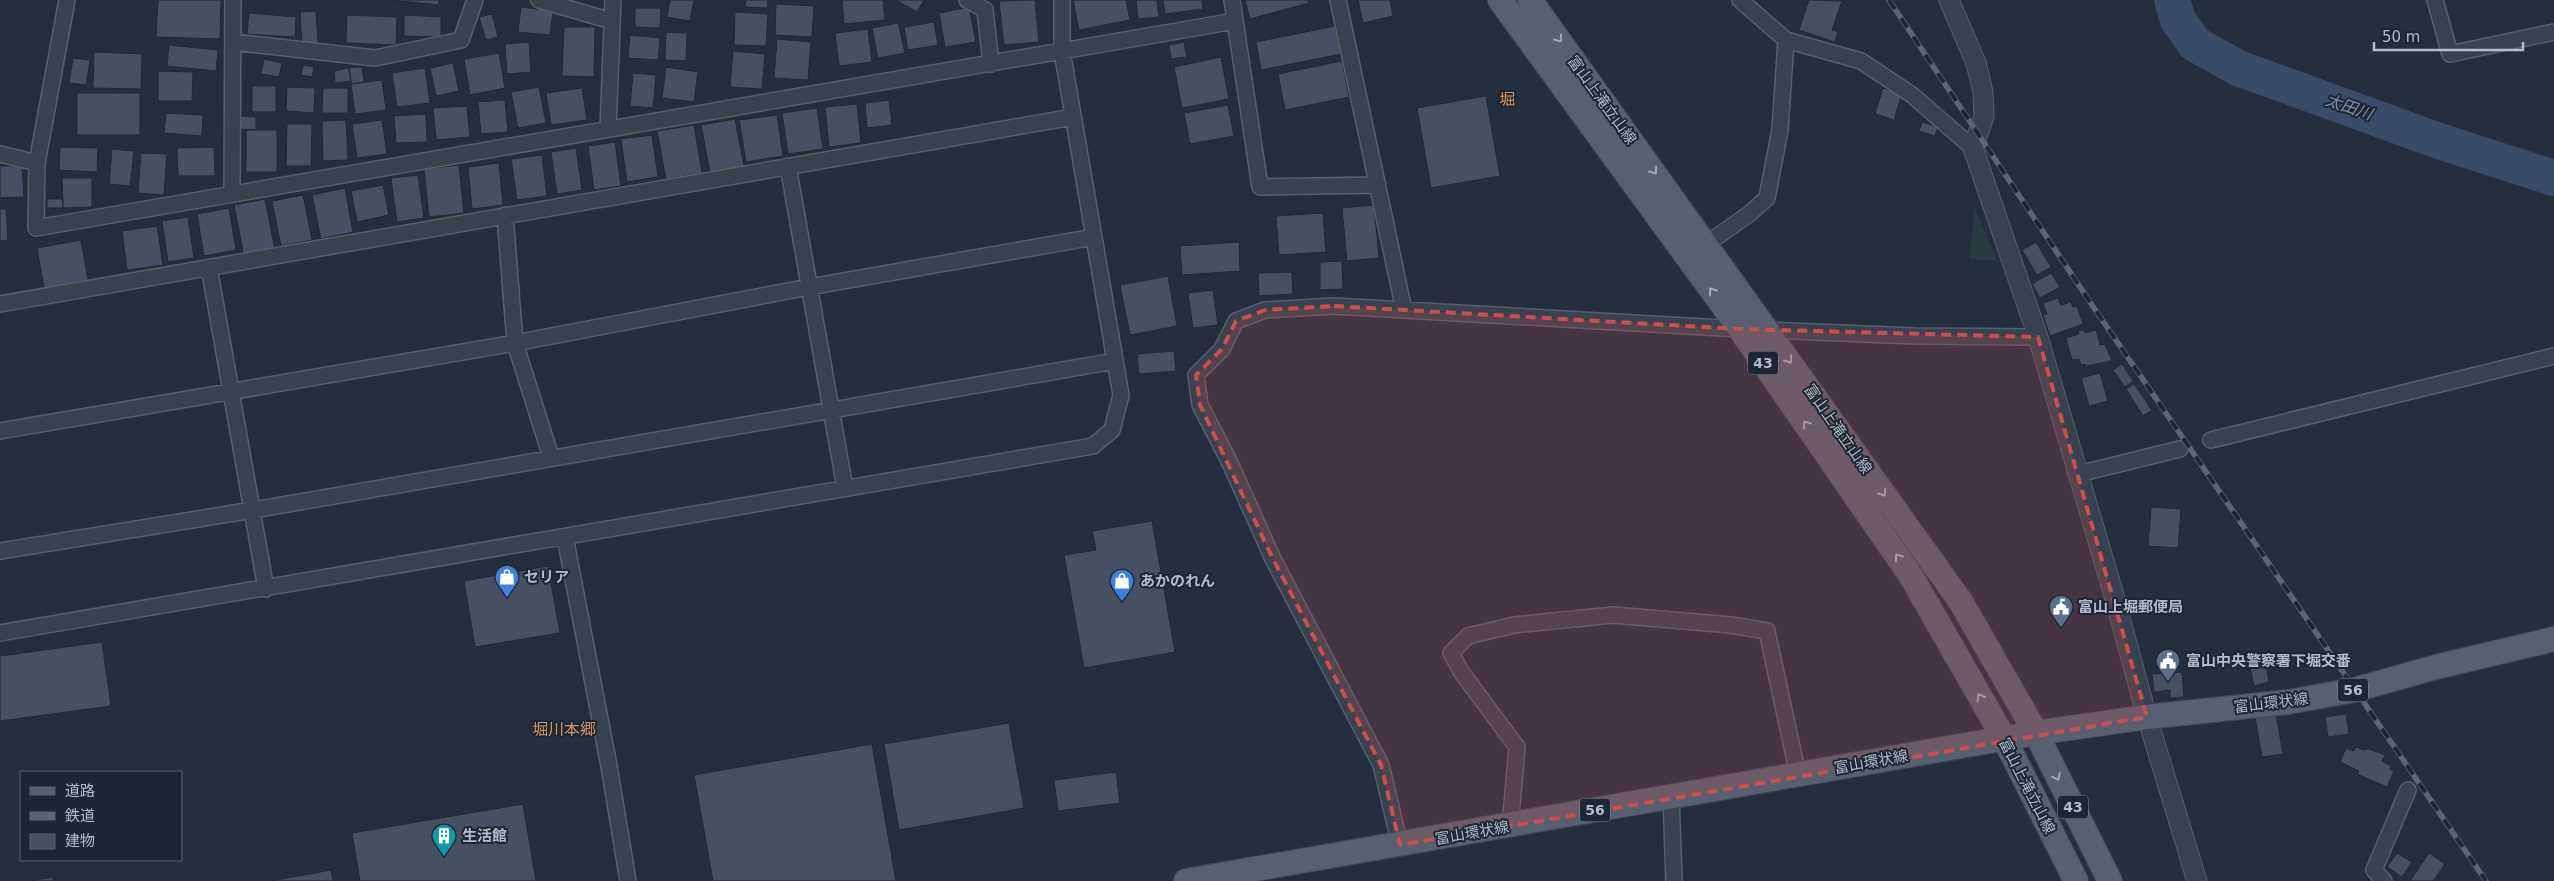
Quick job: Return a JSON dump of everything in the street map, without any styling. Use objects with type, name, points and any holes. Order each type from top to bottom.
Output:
[{"type":"main road","name":"富山上滝立山線","points":[[1500,0],[1740,329],[1911,576],[2004,740],[2076,881]]},
{"type":"main road","name":"富山上滝立山線","points":[[1530,0],[1707,244],[1961,602],[2036,734],[2110,881]]},
{"type":"main road","name":"富山環状線","points":[[1186,881],[1510,827],[1671,795],[2036,734],[2147,717],[2288,702],[2354,690],[2436,667],[2554,639]]},
{"type":"street","points":[[67,0],[38,162],[36,228],[1235,21]]},
{"type":"street","points":[[232,193],[233,0]]},
{"type":"street","points":[[233,42],[375,58],[461,40],[475,0]]},
{"type":"street","points":[[539,0],[612,22]]},
{"type":"street","points":[[608,129],[613,0]]},
{"type":"street","points":[[967,0],[985,10],[991,64]]},
{"type":"street","points":[[0,633],[266,589],[1092,446],[1112,430],[1120,395],[1062,51],[1062,0]]},
{"type":"street","points":[[1232,0],[1260,187],[1378,185]]},
{"type":"street","points":[[1338,0],[1404,310]]},
{"type":"street","points":[[1740,0],[1786,40],[1861,61],[1912,95],[1974,148],[2038,337],[2147,717],[2197,881]]},
{"type":"street","points":[[1948,0],[1976,63],[1983,92],[1984,116],[1974,148]]},
{"type":"street","points":[[2435,0],[2450,54],[2554,32]]},
{"type":"street","points":[[1687,257],[1749,214],[1767,198],[1780,130],[1786,40]]},
{"type":"street","points":[[0,304],[209,266],[1073,117]]},
{"type":"street","points":[[0,154],[38,162]]},
{"type":"street","points":[[788,166],[845,488]]},
{"type":"street","points":[[505,215],[515,343],[551,457]]},
{"type":"street","points":[[0,432],[515,343],[809,287],[1094,237]]},
{"type":"street","points":[[209,266],[266,589]]},
{"type":"street","points":[[1400,845],[1381,766],[1273,559],[1229,461],[1200,405],[1196,375],[1222,349],[1236,321],[1265,310],[1334,306],[1740,329],[1915,336],[2038,337]]},
{"type":"street","points":[[2211,440],[2554,356]]},
{"type":"street","points":[[0,551],[253,510],[551,457],[1115,362]]},
{"type":"street","points":[[2078,474],[2180,449]]},
{"type":"street","points":[[565,537],[609,766],[628,881]]},
{"type":"street","points":[[1510,827],[1517,747],[1462,674],[1451,653],[1468,636],[1514,625],[1614,615],[1731,625],[1767,631],[1798,775]]},
{"type":"street","points":[[2384,881],[2374,870],[2408,790]]},
{"type":"street","points":[[1671,795],[1674,881]]},
{"type":"highlighted area","points":[[1334,306],[1740,329],[2038,337],[2147,717],[1400,845],[1381,765],[1273,559],[1200,405],[1196,375],[1222,349],[1236,321],[1265,310]]},
{"type":"green space","points":[[1974,207],[1998,261],[1970,259]]},
{"type":"building","points":[[158,0],[221,0],[220,39],[156,37]]},
{"type":"building","points":[[391,0],[439,0],[439,5]]},
{"type":"building","points":[[670,0],[694,0],[690,21],[667,17]]},
{"type":"building","points":[[746,0],[768,0],[767,8],[745,7]]},
{"type":"building","points":[[842,0],[883,0],[885,20],[844,24]]},
{"type":"building","points":[[896,0],[924,0],[917,12]]},
{"type":"building","points":[[1035,0],[1039,42],[1004,45],[999,1]]},
{"type":"building","points":[[1073,0],[1126,0],[1130,20],[1079,30]]},
{"type":"building","points":[[1136,0],[1157,0],[1159,17],[1138,19]]},
{"type":"building","points":[[1163,0],[1202,0],[1203,9],[1165,14]]},
{"type":"building","points":[[1245,0],[1308,0],[1309,3],[1250,19]]},
{"type":"building","points":[[1358,0],[1390,0],[1393,16],[1363,23]]},
{"type":"building","points":[[1809,0],[1842,1],[1832,30],[1838,32],[1835,42],[1799,30]]},
{"type":"building","points":[[776,4],[814,6],[812,37],[775,35]]},
{"type":"building","points":[[521,7],[553,11],[550,35],[518,32]]},
{"type":"building","points":[[969,7],[976,42],[945,47],[939,13]]},
{"type":"building","points":[[635,8],[661,8],[660,28],[635,27]]},
{"type":"building","points":[[316,11],[318,44],[302,44],[300,12]]},
{"type":"building","points":[[735,12],[768,14],[766,46],[734,45]]},
{"type":"building","points":[[249,13],[296,17],[295,37],[247,34]]},
{"type":"building","points":[[492,14],[498,37],[486,40],[479,17]]},
{"type":"building","points":[[347,15],[397,17],[396,45],[346,43]]},
{"type":"building","points":[[404,15],[441,17],[441,37],[404,36]]},
{"type":"building","points":[[934,22],[938,45],[908,50],[904,27]]},
{"type":"building","points":[[898,23],[905,53],[878,58],[872,28]]},
{"type":"building","points":[[1335,26],[1341,54],[1261,70],[1256,42]]},
{"type":"building","points":[[564,27],[595,27],[594,77],[562,76]]},
{"type":"building","points":[[868,29],[872,62],[839,66],[835,33]]},
{"type":"building","points":[[666,32],[687,33],[686,61],[665,60]]},
{"type":"building","points":[[630,35],[660,38],[658,60],[628,58]]},
{"type":"building","points":[[777,39],[811,42],[808,80],[774,78]]},
{"type":"building","points":[[529,42],[531,72],[507,74],[505,44]]},
{"type":"building","points":[[1184,42],[1187,57],[1171,59],[1169,45]]},
{"type":"building","points":[[169,45],[218,50],[216,71],[167,66]]},
{"type":"building","points":[[733,51],[765,54],[762,89],[730,87]]},
{"type":"building","points":[[94,52],[142,54],[141,89],[93,88]]},
{"type":"building","points":[[499,53],[505,88],[470,95],[464,59]]},
{"type":"building","points":[[1221,57],[1229,99],[1182,108],[1174,67]]},
{"type":"building","points":[[73,58],[90,60],[86,85],[69,83]]},
{"type":"building","points":[[264,59],[282,63],[279,77],[261,74]]},
{"type":"building","points":[[1342,61],[1349,97],[1285,110],[1278,74]]},
{"type":"building","points":[[453,63],[459,91],[436,96],[430,68]]},
{"type":"building","points":[[303,65],[314,67],[312,77],[301,75]]},
{"type":"building","points":[[362,67],[364,82],[351,84],[349,68]]},
{"type":"building","points":[[666,67],[698,72],[694,102],[662,98]]},
{"type":"building","points":[[349,68],[351,81],[335,83],[334,71]]},
{"type":"building","points":[[425,68],[430,103],[397,107],[392,73]]},
{"type":"building","points":[[158,71],[193,72],[192,101],[158,101]]},
{"type":"building","points":[[633,73],[656,75],[653,108],[630,106]]},
{"type":"building","points":[[382,80],[386,110],[355,114],[351,84]]},
{"type":"building","points":[[252,86],[276,86],[276,112],[252,112]]},
{"type":"building","points":[[287,87],[315,88],[314,113],[286,111]]},
{"type":"building","points":[[539,87],[546,123],[518,128],[511,92]]},
{"type":"building","points":[[323,88],[348,88],[348,113],[322,113]]},
{"type":"building","points":[[582,88],[587,120],[551,125],[546,93]]},
{"type":"building","points":[[1883,88],[1902,94],[1894,120],[1875,114]]},
{"type":"building","points":[[77,93],[140,93],[140,135],[77,135]]},
{"type":"building","points":[[1486,96],[1500,176],[1431,188],[1417,108]]},
{"type":"building","points":[[505,100],[508,132],[481,134],[478,102]]},
{"type":"building","points":[[889,100],[892,125],[867,128],[865,103]]},
{"type":"building","points":[[857,104],[861,143],[829,147],[825,107]]},
{"type":"building","points":[[1228,105],[1234,136],[1190,144],[1184,113]]},
{"type":"building","points":[[467,106],[470,137],[436,140],[433,108]]},
{"type":"building","points":[[817,108],[823,149],[788,154],[782,113]]},
{"type":"building","points":[[166,113],[203,115],[202,136],[164,133]]},
{"type":"building","points":[[426,114],[427,142],[396,143],[394,116]]},
{"type":"building","points":[[777,115],[783,156],[746,162],[739,120]]},
{"type":"building","points":[[239,116],[256,117],[256,130],[239,129]]},
{"type":"building","points":[[735,119],[744,166],[710,172],[701,125]]},
{"type":"building","points":[[346,120],[348,160],[323,161],[322,121]]},
{"type":"building","points":[[382,120],[387,154],[357,158],[352,124]]},
{"type":"building","points":[[1922,122],[1938,127],[1935,136],[1919,131]]},
{"type":"building","points":[[287,124],[312,124],[311,166],[286,166]]},
{"type":"building","points":[[694,125],[702,173],[666,179],[657,131]]},
{"type":"building","points":[[246,130],[277,130],[277,172],[246,172]]},
{"type":"building","points":[[652,135],[658,177],[627,182],[621,139]]},
{"type":"building","points":[[615,142],[621,186],[594,190],[588,146]]},
{"type":"building","points":[[60,147],[98,148],[97,172],[59,170]]},
{"type":"building","points":[[214,147],[215,176],[178,176],[177,148]]},
{"type":"building","points":[[576,148],[582,190],[557,194],[551,152]]},
{"type":"building","points":[[112,149],[134,151],[130,186],[109,184]]},
{"type":"building","points":[[141,153],[167,154],[164,195],[138,193]]},
{"type":"building","points":[[542,155],[547,196],[517,200],[511,159]]},
{"type":"building","points":[[499,163],[503,205],[472,209],[468,167]]},
{"type":"building","points":[[459,165],[464,213],[429,217],[424,169]]},
{"type":"building","points":[[0,166],[22,166],[24,197],[0,198]]},
{"type":"building","points":[[418,175],[424,218],[397,222],[391,178]]},
{"type":"building","points":[[62,178],[92,178],[92,207],[63,208]]},
{"type":"building","points":[[383,185],[389,215],[357,222],[351,191]]},
{"type":"building","points":[[345,188],[353,232],[321,239],[312,195]]},
{"type":"building","points":[[303,195],[312,240],[281,246],[272,201]]},
{"type":"building","points":[[47,199],[63,199],[63,208],[47,208]]},
{"type":"building","points":[[265,199],[275,250],[244,256],[234,205]]},
{"type":"building","points":[[1374,205],[1379,258],[1347,261],[1342,208]]},
{"type":"building","points":[[229,208],[236,250],[204,256],[197,214]]},
{"type":"building","points":[[0,209],[6,209],[8,240],[0,241]]},
{"type":"building","points":[[1323,213],[1326,252],[1279,255],[1276,216]]},
{"type":"building","points":[[188,217],[194,258],[168,262],[162,221]]},
{"type":"building","points":[[157,226],[163,265],[127,270],[122,231]]},
{"type":"building","points":[[81,240],[88,280],[44,288],[37,248]]},
{"type":"building","points":[[1239,242],[1240,271],[1182,275],[1180,246]]},
{"type":"building","points":[[2036,242],[2051,267],[2037,275],[2022,250]]},
{"type":"building","points":[[1342,261],[1343,289],[1320,290],[1320,262]]},
{"type":"building","points":[[1292,272],[1293,294],[1259,296],[1258,273]]},
{"type":"building","points":[[2051,273],[2060,287],[2040,298],[2032,284]]},
{"type":"building","points":[[1168,276],[1177,326],[1130,335],[1120,285]]},
{"type":"building","points":[[1213,290],[1218,325],[1193,328],[1188,293]]},
{"type":"building","points":[[2058,298],[2061,305],[2071,302],[2073,307],[2077,306],[2083,324],[2050,336],[2043,315],[2047,314],[2043,303]]},
{"type":"building","points":[[2084,330],[2085,333],[2096,330],[2100,345],[2105,344],[2112,361],[2086,366],[2085,364],[2081,365],[2079,359],[2072,360],[2066,338],[2079,334],[2078,331]]},
{"type":"building","points":[[1174,351],[1176,371],[1139,374],[1137,354]]},
{"type":"building","points":[[2122,364],[2133,381],[2125,387],[2113,370]]},
{"type":"building","points":[[2100,373],[2108,401],[2089,406],[2081,378]]},
{"type":"building","points":[[2134,384],[2152,410],[2143,416],[2126,389]]},
{"type":"building","points":[[2151,507],[2181,509],[2178,548],[2148,546]]},
{"type":"building","points":[[1152,521],[1175,652],[1084,668],[1064,555],[1096,550],[1092,531]]},
{"type":"building","points":[[548,566],[560,633],[475,647],[464,581]]},
{"type":"building","points":[[102,642],[111,706],[0,721],[0,656]]},
{"type":"building","points":[[2265,658],[2269,682],[2254,686],[2249,661]]},
{"type":"building","name":"富山中央警察署下堀交番","points":[[2182,672],[2184,697],[2170,698],[2170,690],[2154,692],[2152,674]]},
{"type":"building","points":[[2276,714],[2283,754],[2262,757],[2255,717]]},
{"type":"building","points":[[2346,714],[2349,734],[2328,737],[2325,717]]},
{"type":"building","points":[[1009,723],[1024,808],[899,830],[884,744]]},
{"type":"building","points":[[872,744],[896,881],[713,881],[694,775]]},
{"type":"building","points":[[2356,747],[2363,750],[2369,749],[2385,755],[2382,761],[2391,766],[2390,769],[2394,771],[2387,787],[2357,774],[2359,771],[2340,762],[2346,748],[2354,751]]},
{"type":"building","points":[[1116,772],[1120,803],[1058,811],[1054,780]]},
{"type":"building","name":"生活館","points":[[523,804],[536,881],[360,881],[352,833]]},
{"type":"building","points":[[2397,853],[2412,862],[2402,877],[2387,867]]},
{"type":"building","points":[[2429,853],[2445,864],[2433,881],[2410,881]]},
{"type":"building","points":[[331,870],[333,881],[271,881]]},
{"type":"building","points":[[53,877],[53,881],[30,881]]},
{"type":"waterway","name":"太田川","points":[[2172,0],[2178,20],[2195,44],[2238,68],[2439,141],[2554,178]]},
{"type":"railway","points":[[1889,0],[2094,308],[2486,881]]},
{"type":"place","name":"セリア","points":[[507,598]]},
{"type":"place","name":"あかのれん","points":[[1122,602]]},
{"type":"place","name":"富山上堀郵便局","points":[[2061,628]]},
{"type":"place","name":"富山中央警察署下堀交番","points":[[2168,682]]},
{"type":"place","name":"生活館","points":[[444,857]]},
{"type":"district","name":"堀","points":[[1507,99]]},
{"type":"district","name":"堀川本郷","points":[[564,729]]}]
